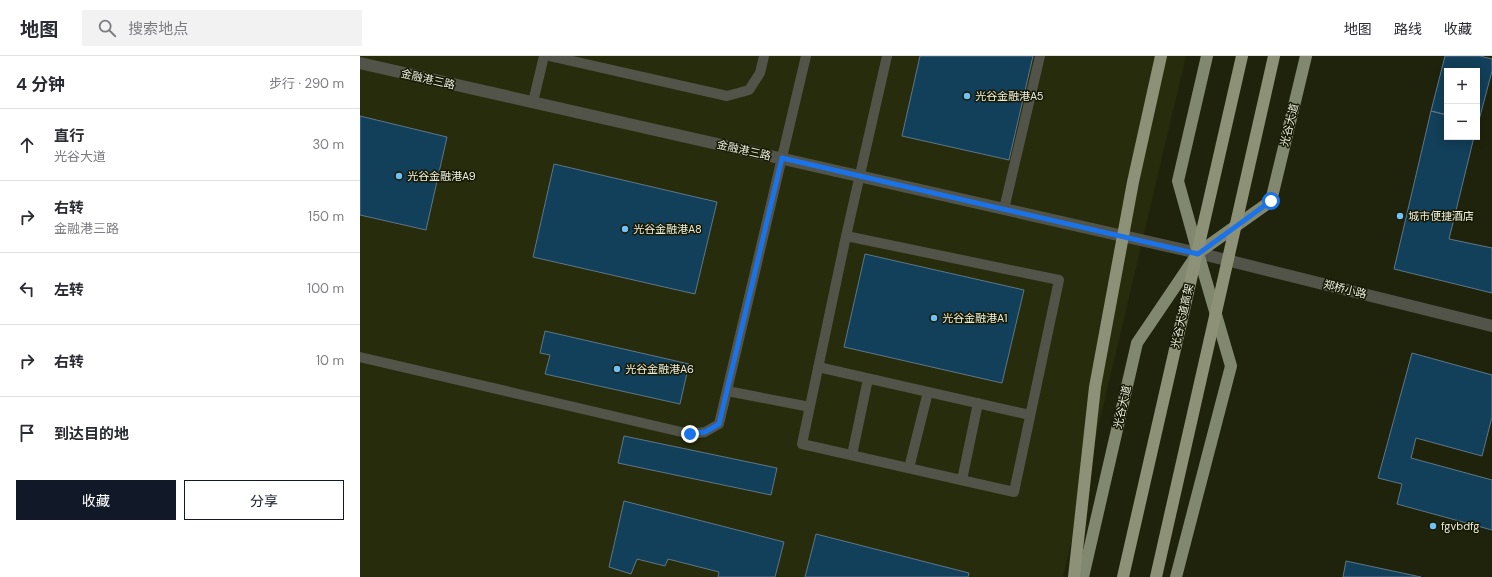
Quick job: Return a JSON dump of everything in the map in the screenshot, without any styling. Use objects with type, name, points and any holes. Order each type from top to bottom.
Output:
[{"type":"highway","points":[[1074,577],[1094,387],[1133,182],[1161,56]]},
{"type":"highway","name":"光谷大道高架","points":[[1123,577],[1242,56]]},
{"type":"highway","points":[[1156,577],[1274,56]]},
{"type":"main road","points":[[1176,577],[1231,366],[1178,181],[1207,56]]},
{"type":"main road","name":"光谷大道","points":[[1083,577],[1138,343],[1198,254],[1271,201],[1306,56]]},
{"type":"street","name":"金融港三路","points":[[360,63],[1198,254]]},
{"type":"street","name":"郑桥小路","points":[[1198,254],[1492,326]]},
{"type":"lane","points":[[533,102],[544,56]]},
{"type":"lane","points":[[550,56],[727,96],[749,90],[760,73],[764,56]]},
{"type":"lane","points":[[360,357],[690,434],[705,432],[719,424],[806,56]]},
{"type":"lane","points":[[846,236],[1059,280],[1014,492],[802,444],[818,367],[846,236],[859,176],[887,56]]},
{"type":"lane","points":[[1004,209],[1040,56]]},
{"type":"lane","points":[[818,367],[1030,415]]},
{"type":"lane","points":[[852,455],[868,379]]},
{"type":"lane","points":[[727,391],[810,407]]},
{"type":"lane","points":[[909,468],[928,392]]},
{"type":"lane","points":[[962,480],[978,403]]},
{"type":"shaded area","points":[[360,56],[1186,56],[1063,577],[360,577]]},
{"type":"building","name":"光谷金融港A5","points":[[920,56],[1033,56],[1009,160],[902,136]]},
{"type":"building","points":[[1445,56],[1480,56],[1492,59],[1492,71],[1480,116],[1480,68],[1444,68],[1444,114],[1431,111]]},
{"type":"building","points":[[1431,111],[1444,114],[1444,140],[1473,140],[1449,239],[1492,248],[1492,293],[1394,269]]},
{"type":"building","name":"光谷金融港A9","points":[[360,116],[447,137],[426,230],[360,215]]},
{"type":"building","name":"光谷金融港A8","points":[[554,164],[717,202],[695,294],[533,257]]},
{"type":"building","name":"光谷金融港A1","points":[[865,254],[1024,290],[1002,383],[844,347]]},
{"type":"building","name":"光谷金融港A6","points":[[545,331],[689,364],[680,404],[545,374],[550,355],[540,353]]},
{"type":"building","points":[[1412,353],[1492,375],[1492,417],[1482,456],[1416,438],[1411,458],[1492,480],[1492,530],[1397,504],[1402,484],[1378,478]]},
{"type":"building","points":[[624,436],[777,468],[771,495],[618,463]]},
{"type":"building","points":[[624,501],[784,542],[775,577],[718,577],[719,572],[668,559],[665,566],[637,559],[631,574],[609,567]]},
{"type":"building","points":[[816,534],[969,573],[968,577],[805,577]]},
{"type":"building","points":[[1346,561],[1421,577],[1343,577]]},
{"type":"place","name":"光谷金融港A5","points":[[967,96]]},
{"type":"place","name":"光谷金融港A9","points":[[399,176]]},
{"type":"place","name":"城市便捷酒店","points":[[1400,216]]},
{"type":"place","name":"光谷金融港A8","points":[[625,229]]},
{"type":"place","name":"光谷金融港A1","points":[[934,318]]},
{"type":"place","name":"光谷金融港A6","points":[[617,369]]},
{"type":"place","name":"fgvbdfg","points":[[1433,526]]},
{"type":"route","points":[[690,434],[705,432],[719,424],[782,158],[1198,254],[1271,201]]}]
